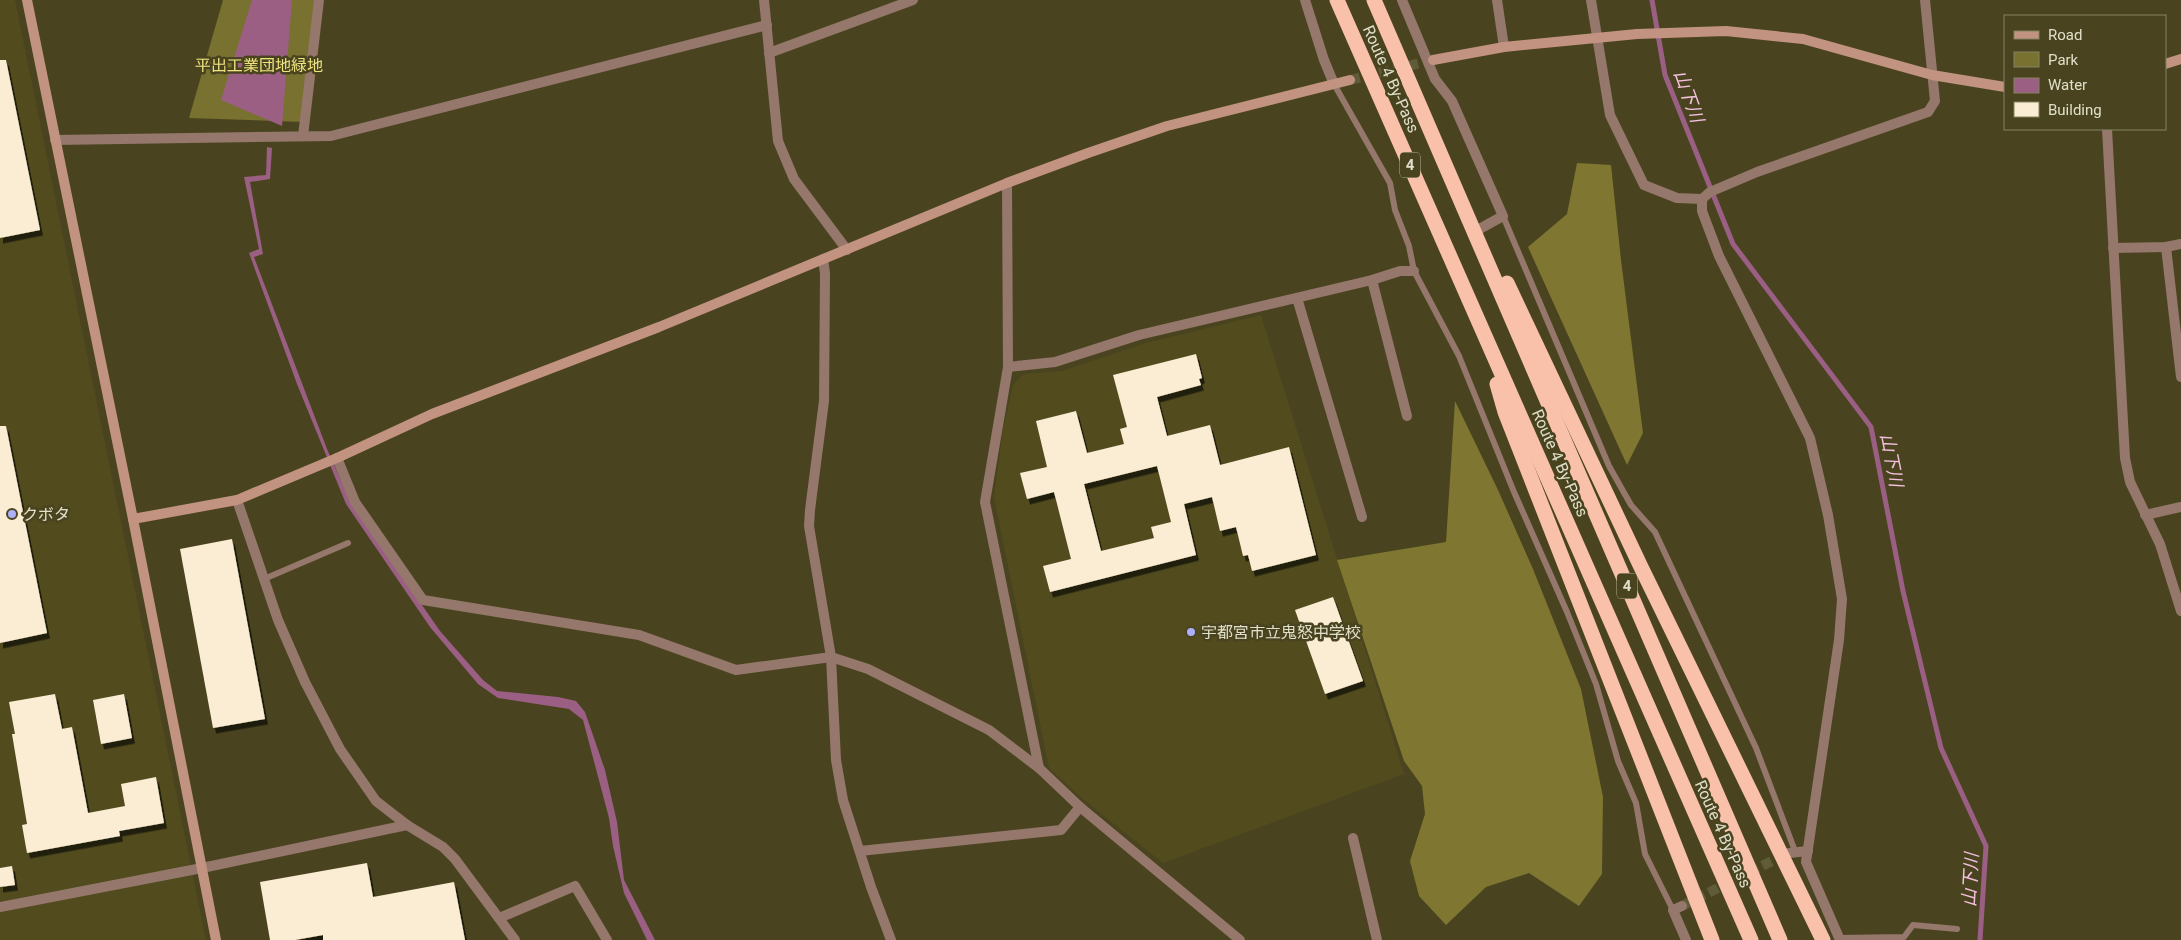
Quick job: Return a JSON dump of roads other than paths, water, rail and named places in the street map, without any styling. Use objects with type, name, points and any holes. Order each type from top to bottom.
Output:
[{"type":"highway","name":"Route 4 By-Pass","points":[[1337,0],[1751,940]]},
{"type":"highway","name":"Route 4 By-Pass","points":[[1374,0],[1780,940]]},
{"type":"highway","points":[[1474,232],[1504,276],[1640,565],[1823,940]]},
{"type":"highway","points":[[1482,329],[1505,412],[1712,940]]},
{"type":"street","points":[[27,0],[133,519],[216,940]]},
{"type":"street","points":[[303,136],[319,0]]},
{"type":"street","points":[[764,0],[778,141],[783,158],[794,179],[847,250]]},
{"type":"street","points":[[769,52],[913,0]]},
{"type":"street","points":[[1305,0],[1324,60],[1334,84]]},
{"type":"street","points":[[1402,0],[1435,79],[1452,101],[1503,216],[1474,232]]},
{"type":"street","points":[[1497,0],[1504,47]]},
{"type":"street","points":[[1591,0],[1610,115],[1644,185],[1677,198],[1702,199],[1710,192],[1757,172],[1928,112],[1934,101],[1925,0]]},
{"type":"street","points":[[55,140],[331,136],[767,25]]},
{"type":"street","points":[[1433,60],[1504,47],[1637,34],[1726,31],[1803,39],[1932,75],[2004,87]]},
{"type":"street","points":[[2166,64],[2181,59]]},
{"type":"street","points":[[133,519],[237,500],[337,458],[432,414],[659,327],[1008,183],[1088,153],[1167,126],[1350,80]]},
{"type":"street","points":[[2108,130],[2124,458],[2130,482],[2160,544],[2181,611]]},
{"type":"street","points":[[1008,183],[1008,367],[985,502],[1039,768]]},
{"type":"street","points":[[1702,199],[1702,211],[1719,256],[1810,438],[1828,515],[1842,599],[1839,640],[1806,862],[1840,939]]},
{"type":"street","points":[[2113,248],[2166,248],[2181,244]]},
{"type":"street","points":[[2166,248],[2181,377]]},
{"type":"street","points":[[824,259],[824,401],[809,526],[831,657],[836,760],[843,800],[891,940]]},
{"type":"street","points":[[1008,367],[1055,362],[1140,335],[1372,280],[1400,271],[1414,271]]},
{"type":"street","points":[[1372,280],[1407,416]]},
{"type":"street","points":[[1297,298],[1362,518]]},
{"type":"street","points":[[337,458],[355,502],[423,600],[639,635],[736,670],[831,657],[868,669],[989,730],[1039,768],[1080,807],[1240,940]]},
{"type":"street","points":[[237,500],[278,620],[305,682],[340,749],[376,802],[407,825],[443,847],[455,859],[515,940]]},
{"type":"street","points":[[2145,515],[2181,507]]},
{"type":"street","points":[[860,851],[1061,830],[1080,807]]},
{"type":"street","points":[[0,906],[202,868],[407,825]]},
{"type":"street","points":[[1353,838],[1377,940]]},
{"type":"street","points":[[1792,852],[1808,851]]},
{"type":"street","points":[[499,918],[575,886],[607,940]]},
{"type":"street","points":[[1677,908],[1686,940]]},
{"type":"lane","points":[[1334,84],[1390,183],[1395,210],[1409,246],[1414,271],[1459,356],[1514,492],[1567,612],[1596,684],[1618,761],[1636,803],[1645,854],[1677,908]]},
{"type":"lane","points":[[1503,216],[1609,466],[1632,505],[1655,532],[1748,731],[1792,852]]},
{"type":"lane","points":[[264,580],[348,543]]},
{"type":"lane","points":[[1840,939],[1904,937],[1913,925],[1957,929]]},
{"type":"water","points":[[252,0],[292,0],[282,126],[221,100]]},
{"type":"water","points":[[267,147],[272,148],[270,179],[250,182],[263,254],[254,257],[327,449],[351,503],[440,631],[483,680],[497,691],[558,697],[576,701],[585,712],[605,770],[617,822],[624,880],[655,940],[647,940],[624,893],[613,846],[609,818],[583,720],[569,709],[498,698],[478,684],[430,627],[346,504],[297,384],[249,253],[259,249],[244,177],[266,175]]},
{"type":"waterway","name":"山下川","points":[[1652,0],[1665,75],[1733,244],[1871,427],[1903,591],[1941,748],[1986,846],[1980,940]]},
{"type":"tunnel","points":[[1350,80],[1433,60]]},
{"type":"tunnel","points":[[1682,906],[1786,854]]},
{"type":"place","name":"クボタ","points":[[12,514]]},
{"type":"place","name":"宇都宮市立鬼怒中学校","points":[[1191,632]]},
{"type":"park label","name":"平出工業団地緑地","points":[[259,65]]}]
